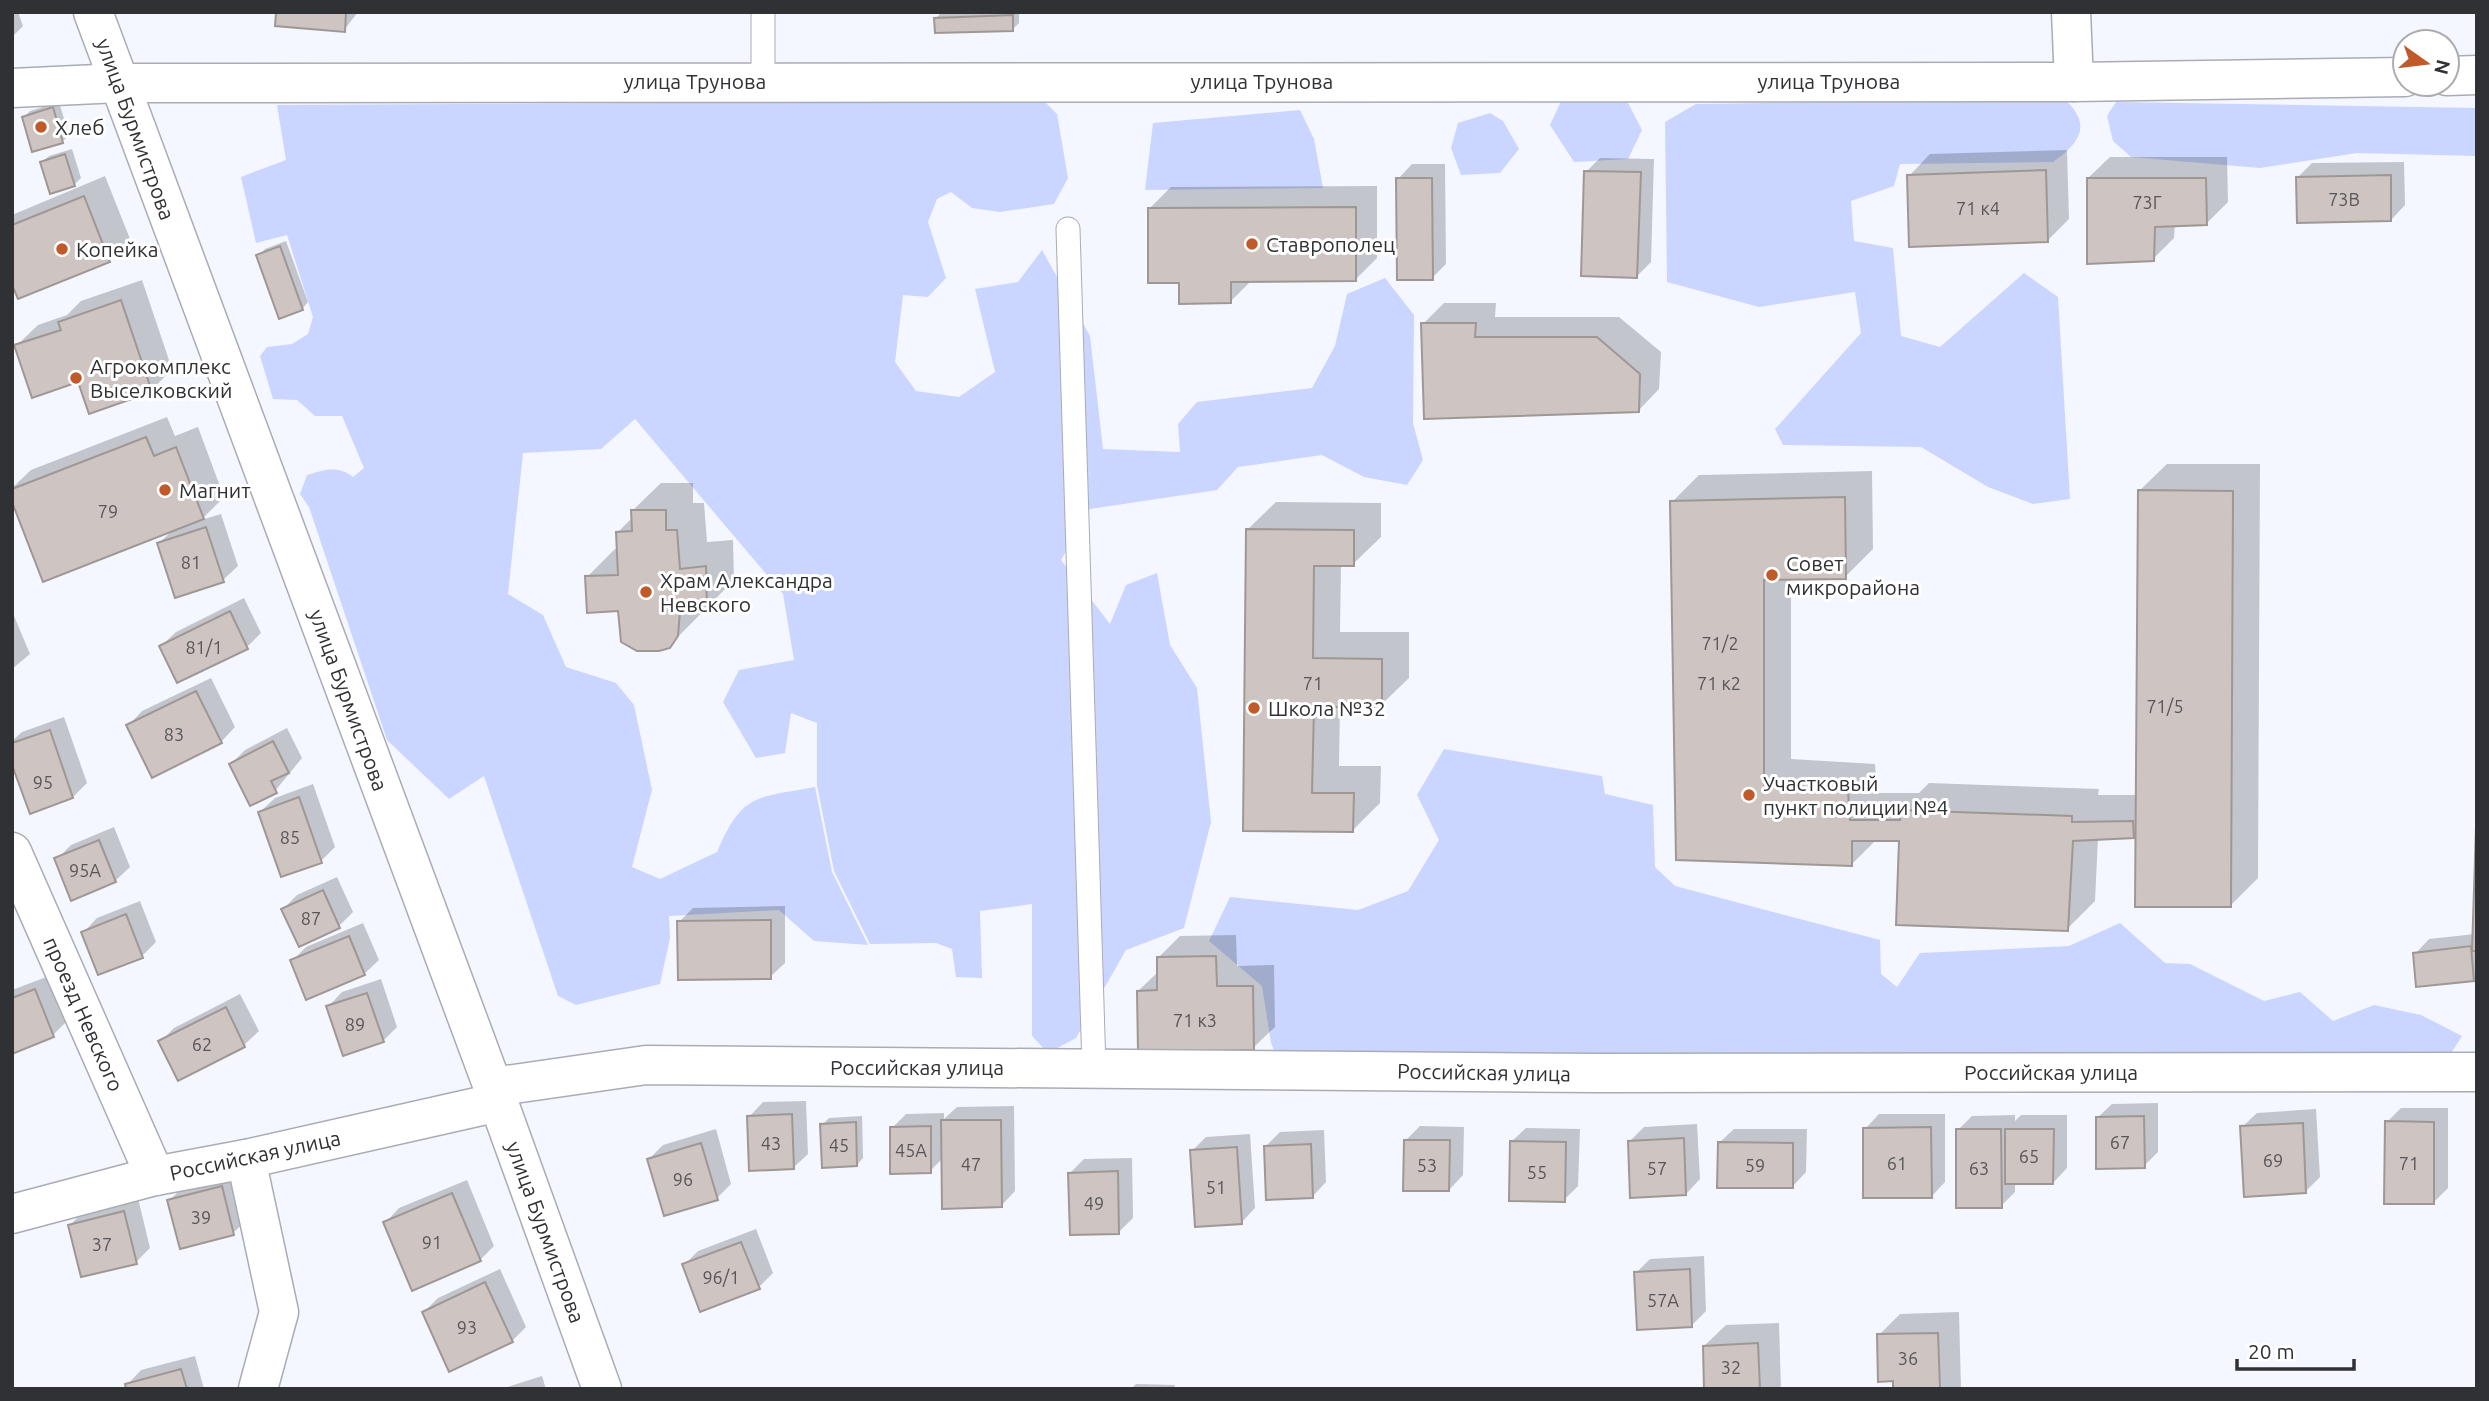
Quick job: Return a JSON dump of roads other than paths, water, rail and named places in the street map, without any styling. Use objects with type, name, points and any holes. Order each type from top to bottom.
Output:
[{"type":"street","name":"улица Бурмистрова","points":[[93,12],[496,1095],[602,1389]]},
{"type":"street","points":[[2071,12],[2074,82]]},
{"type":"street","name":"улица Трунова","points":[[12,88],[119,83],[2074,82],[2391,77]]},
{"type":"street","name":"проезд Невского","points":[[12,852],[155,1176]]},
{"type":"street","name":"Российская улица","points":[[12,1214],[155,1176],[246,1159],[496,1095],[646,1065],[1598,1073],[2477,1072]]},
{"type":"street","points":[[246,1159],[279,1312],[258,1389]]},
{"type":"lane","points":[[763,12],[763,81]]},
{"type":"lane","points":[[1068,229],[1094,1068]]},
{"type":"place","name":"Хлеб","points":[[41,127]]},
{"type":"place","name":"Ставрополец","points":[[1252,244]]},
{"type":"place","name":"Копейка","points":[[62,249]]},
{"type":"place","name":"Агрокомплекс Выселковский","points":[[76,378]]},
{"type":"place","name":"Магнит","points":[[165,490]]},
{"type":"place","name":"Совет микрорайона","points":[[1772,575]]},
{"type":"place","name":"Храм Александра Невского","points":[[646,592]]},
{"type":"place","name":"Школа №32","points":[[1254,708]]},
{"type":"place","name":"Участковый пункт полиции №4","points":[[1749,795]]}]
